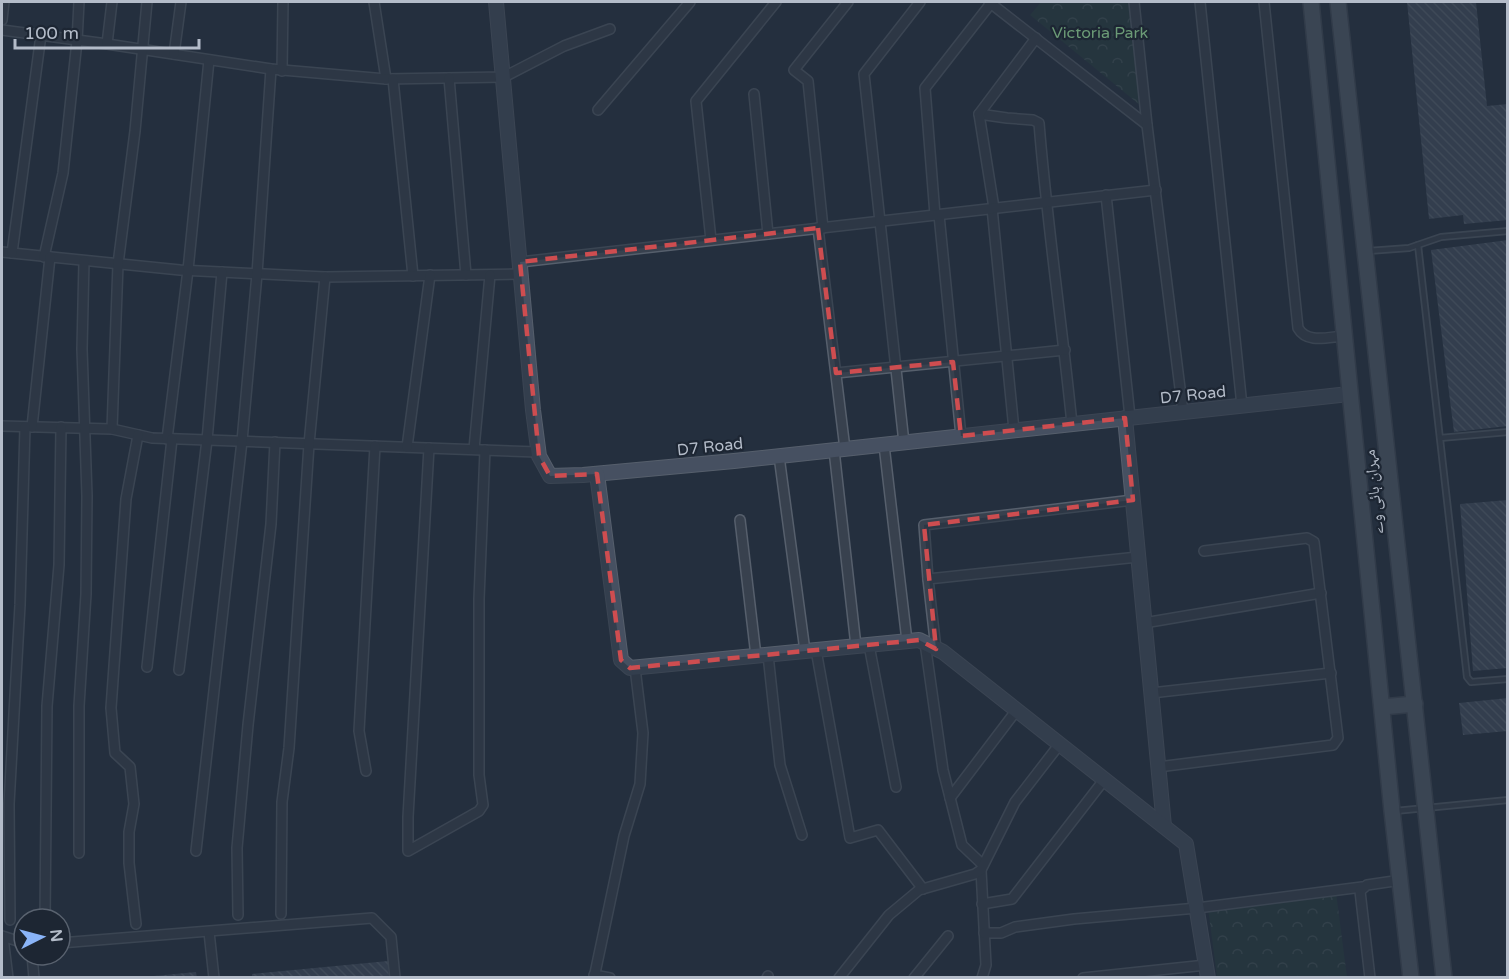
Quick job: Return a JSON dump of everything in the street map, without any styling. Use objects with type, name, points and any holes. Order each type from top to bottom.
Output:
[{"type":"main road","name":"مہران ہائی وے","points":[[1311,2],[1349,394],[1411,978]]},
{"type":"main road","name":"مہران ہائی وے","points":[[1338,2],[1444,978]]},
{"type":"main road","points":[[1382,707],[1415,704]]},
{"type":"street","points":[[2,20],[4,2]]},
{"type":"street","points":[[10,920],[9,804],[29,427],[47,257],[63,172],[79,2]]},
{"type":"street","points":[[107,44],[112,2]]},
{"type":"street","points":[[112,429],[118,264],[135,131],[147,2]]},
{"type":"street","points":[[174,54],[181,2]]},
{"type":"street","points":[[282,71],[283,2]]},
{"type":"street","points":[[374,2],[390,79],[413,276]]},
{"type":"street","name":"D7 Road","points":[[496,2],[533,410],[538,452],[550,476],[597,474],[839,450],[1349,394]]},
{"type":"street","points":[[598,110],[690,2]]},
{"type":"street","points":[[711,240],[696,101],[776,2]]},
{"type":"street","points":[[848,2],[794,70],[808,81],[820,228],[836,373],[839,450],[862,646],[896,787]]},
{"type":"street","points":[[904,443],[864,74],[920,2]]},
{"type":"street","points":[[961,436],[925,88],[991,2],[1147,125]]},
{"type":"street","points":[[1134,2],[1183,412]]},
{"type":"street","points":[[1200,2],[1242,406]]},
{"type":"street","points":[[1264,2],[1298,328],[1309,338],[1344,336]]},
{"type":"street","points":[[2,30],[282,71],[390,79],[504,77],[564,46],[610,29]]},
{"type":"street","points":[[41,35],[7,253],[257,274],[325,277],[490,275],[521,268],[711,240],[1156,190]]},
{"type":"street","points":[[1014,430],[993,208],[979,114],[1036,38]]},
{"type":"street","points":[[147,667],[210,60]]},
{"type":"street","points":[[196,851],[242,441],[257,274],[271,69]]},
{"type":"street","points":[[449,78],[466,275]]},
{"type":"street","points":[[753,94],[768,234]]},
{"type":"street","points":[[979,114],[1037,121],[1072,424]]},
{"type":"street","points":[[1106,195],[1127,418],[1132,500],[1164,826]]},
{"type":"street","points":[[79,853],[79,706],[86,594],[87,496],[82,349],[84,261]]},
{"type":"street","points":[[179,670],[207,440],[222,272]]},
{"type":"street","points":[[474,449],[490,275]]},
{"type":"street","points":[[408,447],[430,276]]},
{"type":"street","points":[[281,914],[282,802],[289,748],[309,444],[325,277]]},
{"type":"street","points":[[836,373],[1065,350]]},
{"type":"street","points":[[2,426],[112,429],[170,439],[538,452]]},
{"type":"street","points":[[45,907],[47,706],[58,565],[61,427]]},
{"type":"street","points":[[136,924],[129,863],[129,832],[134,804],[130,767],[115,753],[111,708],[126,499],[138,435]]},
{"type":"street","points":[[238,915],[238,837],[272,524],[275,442]]},
{"type":"street","points":[[884,445],[907,641]]},
{"type":"street","points":[[366,771],[359,731],[375,446]]},
{"type":"street","points":[[429,448],[408,851],[479,811],[483,805],[479,776],[479,599],[484,450]]},
{"type":"street","points":[[779,456],[810,651],[850,838],[878,830],[923,889]]},
{"type":"street","points":[[597,474],[621,660],[630,668],[919,640],[931,646],[1186,844],[1207,971],[1083,978]]},
{"type":"street","points":[[982,978],[986,965],[982,867],[962,845],[943,770],[931,646],[924,525],[1132,500]]},
{"type":"street","points":[[740,520],[780,765],[801,835]]},
{"type":"street","points":[[1158,768],[1333,745],[1338,738],[1314,542],[1307,538],[1204,551]]},
{"type":"street","points":[[928,579],[1138,557]]},
{"type":"street","points":[[1144,623],[1321,593]]},
{"type":"street","points":[[610,978],[594,976],[624,836],[640,784],[643,733],[635,668]]},
{"type":"street","points":[[1151,693],[1331,673]]},
{"type":"street","points":[[950,798],[1016,711]]},
{"type":"street","points":[[839,978],[889,915],[919,890],[975,874],[982,867],[1016,802],[1059,745]]},
{"type":"street","points":[[982,904],[1012,899],[1104,780]]},
{"type":"street","points":[[984,933],[1001,933],[1015,927],[1074,919],[1197,908],[1401,880]]},
{"type":"street","points":[[1362,887],[1360,891],[1370,978]]},
{"type":"street","points":[[72,942],[372,918],[391,937],[395,978]]},
{"type":"street","points":[[209,932],[214,978]]},
{"type":"street","points":[[914,978],[948,936]]},
{"type":"street","points":[[2,937],[8,978]]},
{"type":"lane","points":[[1366,251],[1418,245],[1440,237],[1508,231]]},
{"type":"lane","points":[[1418,245],[1467,677],[1471,682],[1508,679]]},
{"type":"lane","points":[[1440,438],[1508,432]]},
{"type":"lane","points":[[1392,812],[1508,800]]},
{"type":"highlighted area","points":[[818,228],[836,373],[953,362],[961,436],[1125,418],[1133,500],[924,525],[936,649],[919,640],[630,668],[621,660],[597,474],[550,476],[539,456],[520,262]]},
{"type":"green space","name":"Victoria Park","points":[[1041,2],[1129,2],[1141,106],[1030,15]]},
{"type":"green space","points":[[1336,892],[1347,977],[1217,977],[1208,908]]},
{"type":"building","points":[[1407,2],[1476,2],[1487,106],[1508,104],[1508,220],[1464,224],[1463,215],[1429,219]]},
{"type":"building","points":[[1508,240],[1508,426],[1454,432],[1431,250]]},
{"type":"building","points":[[1508,500],[1508,668],[1473,671],[1460,504]]},
{"type":"building","points":[[1508,698],[1508,731],[1463,735],[1459,703]]},
{"type":"building","points":[[388,961],[389,978],[252,978],[252,974]]},
{"type":"building","points":[[196,972],[197,978],[154,978],[154,976]]}]
